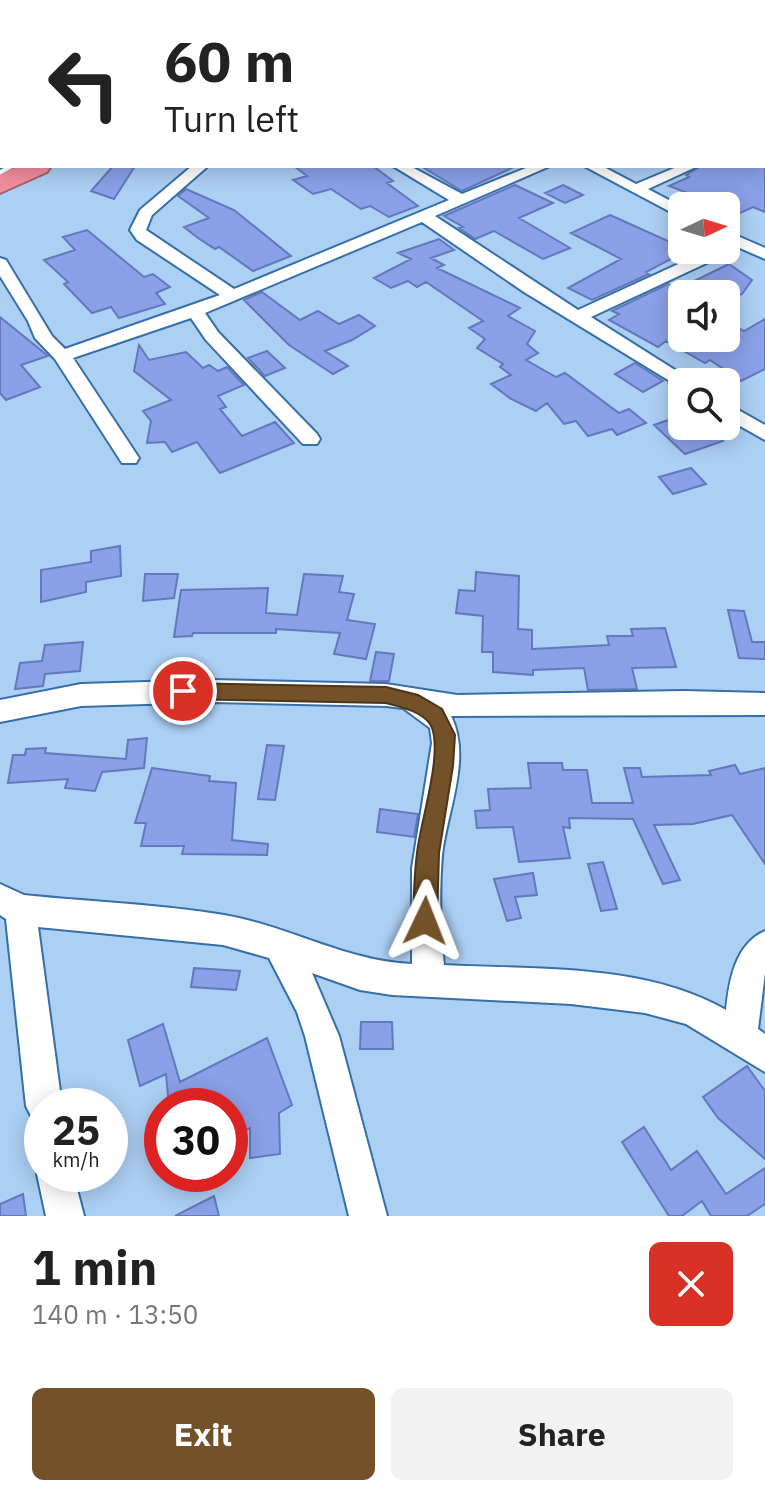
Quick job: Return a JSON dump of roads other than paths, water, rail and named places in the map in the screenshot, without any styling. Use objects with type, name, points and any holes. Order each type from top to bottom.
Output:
[{"type":"highway","points":[[0,185],[34,168]]},
{"type":"street","points":[[199,168],[145,213],[138,230],[143,237],[232,295]]},
{"type":"street","points":[[404,168],[459,199]]},
{"type":"street","points":[[62,356],[195,311],[538,168]]},
{"type":"street","points":[[595,168],[668,206]]},
{"type":"street","points":[[636,189],[686,168]]},
{"type":"street","points":[[424,216],[485,259],[668,371]]},
{"type":"street","points":[[740,247],[765,254]]},
{"type":"street","points":[[0,263],[37,321],[44,338],[62,356],[129,458]]},
{"type":"street","points":[[579,316],[687,264]]},
{"type":"street","points":[[195,311],[212,336],[310,439]]},
{"type":"street","points":[[740,418],[765,434]]},
{"type":"street","points":[[0,711],[81,695],[126,692],[386,695],[411,701],[501,706],[684,702],[765,704]]},
{"type":"street","points":[[411,701],[435,715],[445,735],[443,766],[428,853],[425,901],[425,942],[430,982]]},
{"type":"street","points":[[42,1088],[28,988],[10,904],[223,930],[360,974],[430,982],[571,988],[645,997],[692,1009],[753,1046]]},
{"type":"street","points":[[280,946],[307,993],[322,1034],[342,1129],[368,1216]]},
{"type":"street","points":[[753,1046],[748,975],[757,954],[765,947]]},
{"type":"street","points":[[59,1192],[65,1216]]}]
